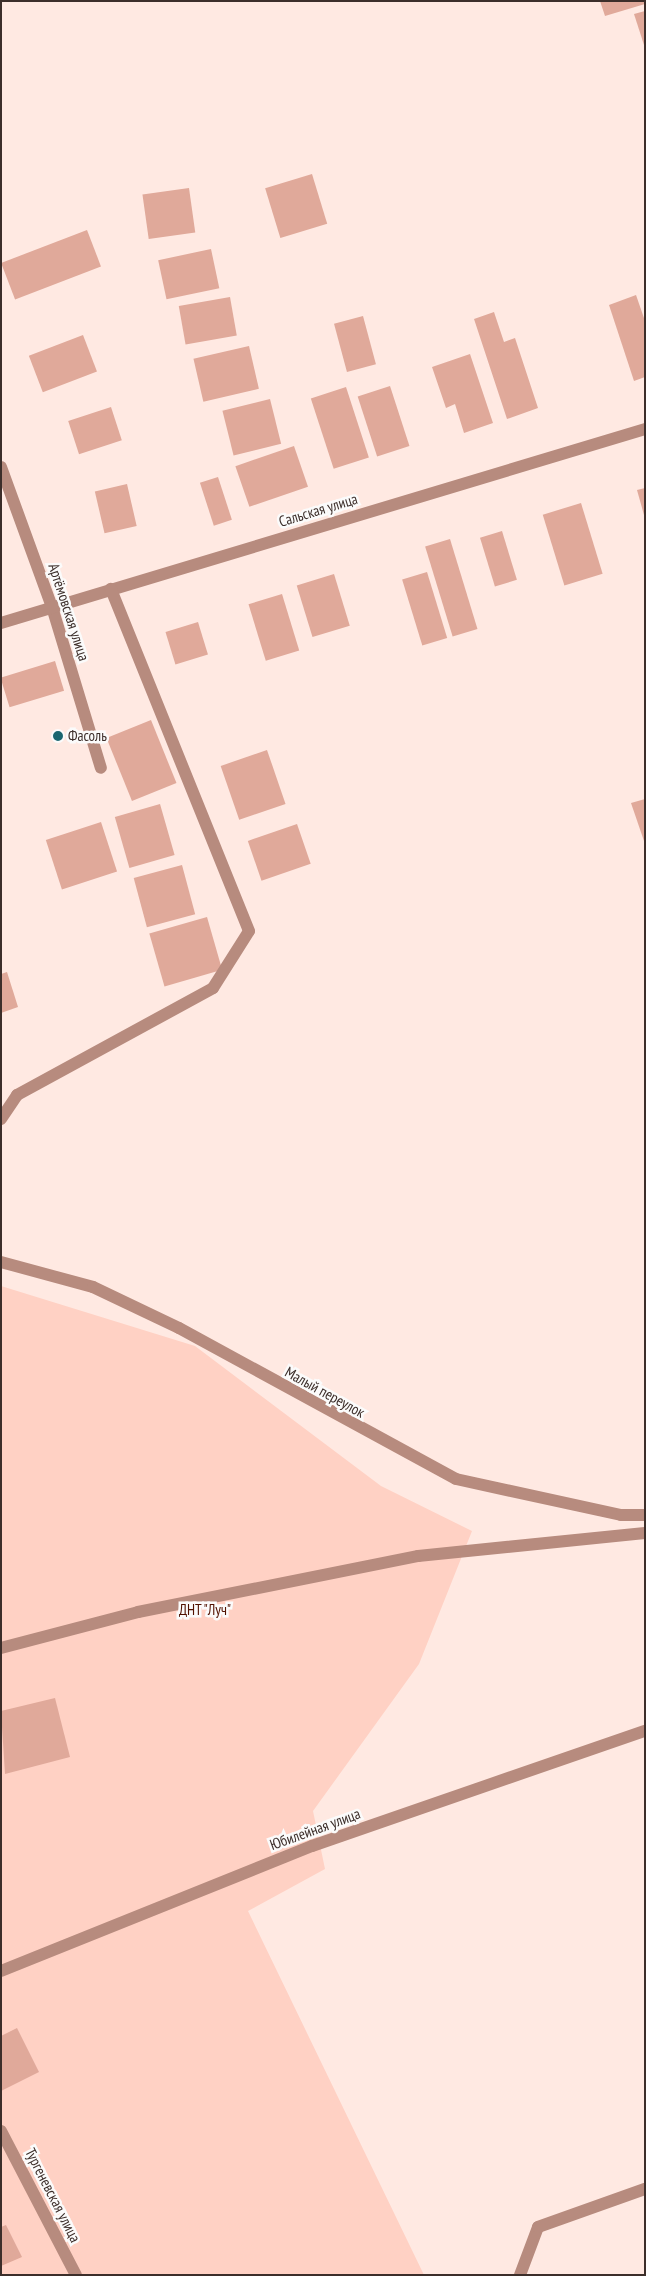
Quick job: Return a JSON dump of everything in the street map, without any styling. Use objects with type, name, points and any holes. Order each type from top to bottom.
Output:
[{"type":"street","name":"Сальская улица","points":[[1,623],[645,429]]},
{"type":"street","name":"Артёмовская улица","points":[[1,467],[52,607],[101,768]]},
{"type":"street","points":[[1,1119],[17,1095],[213,988],[249,932],[111,589]]},
{"type":"street","name":"Малый переулок","points":[[1,1262],[93,1287],[179,1328],[456,1479],[622,1515],[645,1515]]},
{"type":"street","points":[[1,1648],[138,1612],[418,1556],[645,1533]]},
{"type":"street","name":"Юбилейная улица","points":[[1,1971],[312,1846],[645,1731]]},
{"type":"street","name":"Тургеневская улица","points":[[1,2131],[76,2275]]},
{"type":"street","points":[[520,2275],[538,2227],[645,2189]]},
{"type":"green space","name":"ДНТ \"Луч\"","points":[[1,1286],[195,1346],[381,1486],[472,1531],[419,1664],[313,1811],[325,1869],[248,1911],[424,2275],[1,2275]]},
{"type":"building","points":[[600,1],[645,1],[645,4],[605,16]]},
{"type":"building","points":[[645,11],[645,45],[644,45],[634,14]]},
{"type":"building","points":[[312,174],[327,224],[280,238],[265,188]]},
{"type":"building","points":[[189,188],[195,233],[149,239],[142,195]]},
{"type":"building","points":[[87,230],[101,266],[15,299],[1,263]]},
{"type":"building","points":[[211,249],[219,288],[166,299],[158,260]]},
{"type":"building","points":[[636,295],[645,321],[645,377],[634,381],[609,305]]},
{"type":"building","points":[[230,297],[237,335],[186,344],[179,306]]},
{"type":"building","points":[[494,312],[504,342],[515,338],[538,408],[507,419],[474,319]]},
{"type":"building","points":[[363,316],[376,364],[347,372],[334,324]]},
{"type":"building","points":[[83,335],[97,371],[43,392],[29,356]]},
{"type":"building","points":[[249,346],[259,389],[203,402],[193,359]]},
{"type":"building","points":[[470,354],[493,423],[464,433],[455,404],[446,408],[432,367]]},
{"type":"building","points":[[390,386],[409,446],[377,456],[358,397]]},
{"type":"building","points":[[346,387],[369,457],[334,469],[311,398]]},
{"type":"building","points":[[270,399],[281,444],[234,455],[222,411]]},
{"type":"building","points":[[111,407],[122,440],[79,454],[68,421]]},
{"type":"building","points":[[294,446],[308,487],[249,507],[235,466]]},
{"type":"building","points":[[218,477],[232,520],[214,526],[200,483]]},
{"type":"building","points":[[127,484],[137,526],[105,533],[95,491]]},
{"type":"building","points":[[645,488],[645,515],[644,515],[637,490]]},
{"type":"building","points":[[581,503],[603,574],[564,585],[543,515]]},
{"type":"building","points":[[502,531],[517,580],[495,586],[480,538]]},
{"type":"building","points":[[450,539],[477,629],[453,636],[425,547]]},
{"type":"building","points":[[427,572],[447,638],[422,646],[402,580]]},
{"type":"building","points":[[334,574],[350,626],[312,637],[297,585]]},
{"type":"building","points":[[282,594],[299,650],[266,661],[249,604]]},
{"type":"building","points":[[198,622],[208,655],[175,664],[165,632]]},
{"type":"building","points":[[55,661],[64,691],[10,707],[1,678]]},
{"type":"building","points":[[151,720],[176,783],[132,801],[106,738]]},
{"type":"building","points":[[267,750],[286,804],[239,820],[221,766]]},
{"type":"building","points":[[645,799],[645,841],[644,841],[631,803]]},
{"type":"building","points":[[160,804],[175,855],[129,868],[115,817]]},
{"type":"building","points":[[101,822],[117,871],[62,889],[46,840]]},
{"type":"building","points":[[297,824],[311,864],[262,881],[248,841]]},
{"type":"building","points":[[182,865],[195,914],[147,927],[134,878]]},
{"type":"building","points":[[207,917],[222,970],[164,986],[149,934]]},
{"type":"building","points":[[7,972],[18,1007],[1,1013],[1,974]]},
{"type":"building","points":[[55,1698],[70,1757],[5,1774],[1,1711]]},
{"type":"building","points":[[17,2028],[39,2072],[1,2091],[1,2036]]},
{"type":"building","points":[[6,2225],[22,2257],[1,2266],[1,2227]]},
{"type":"place","name":"Фасоль","points":[[58,736]]}]
